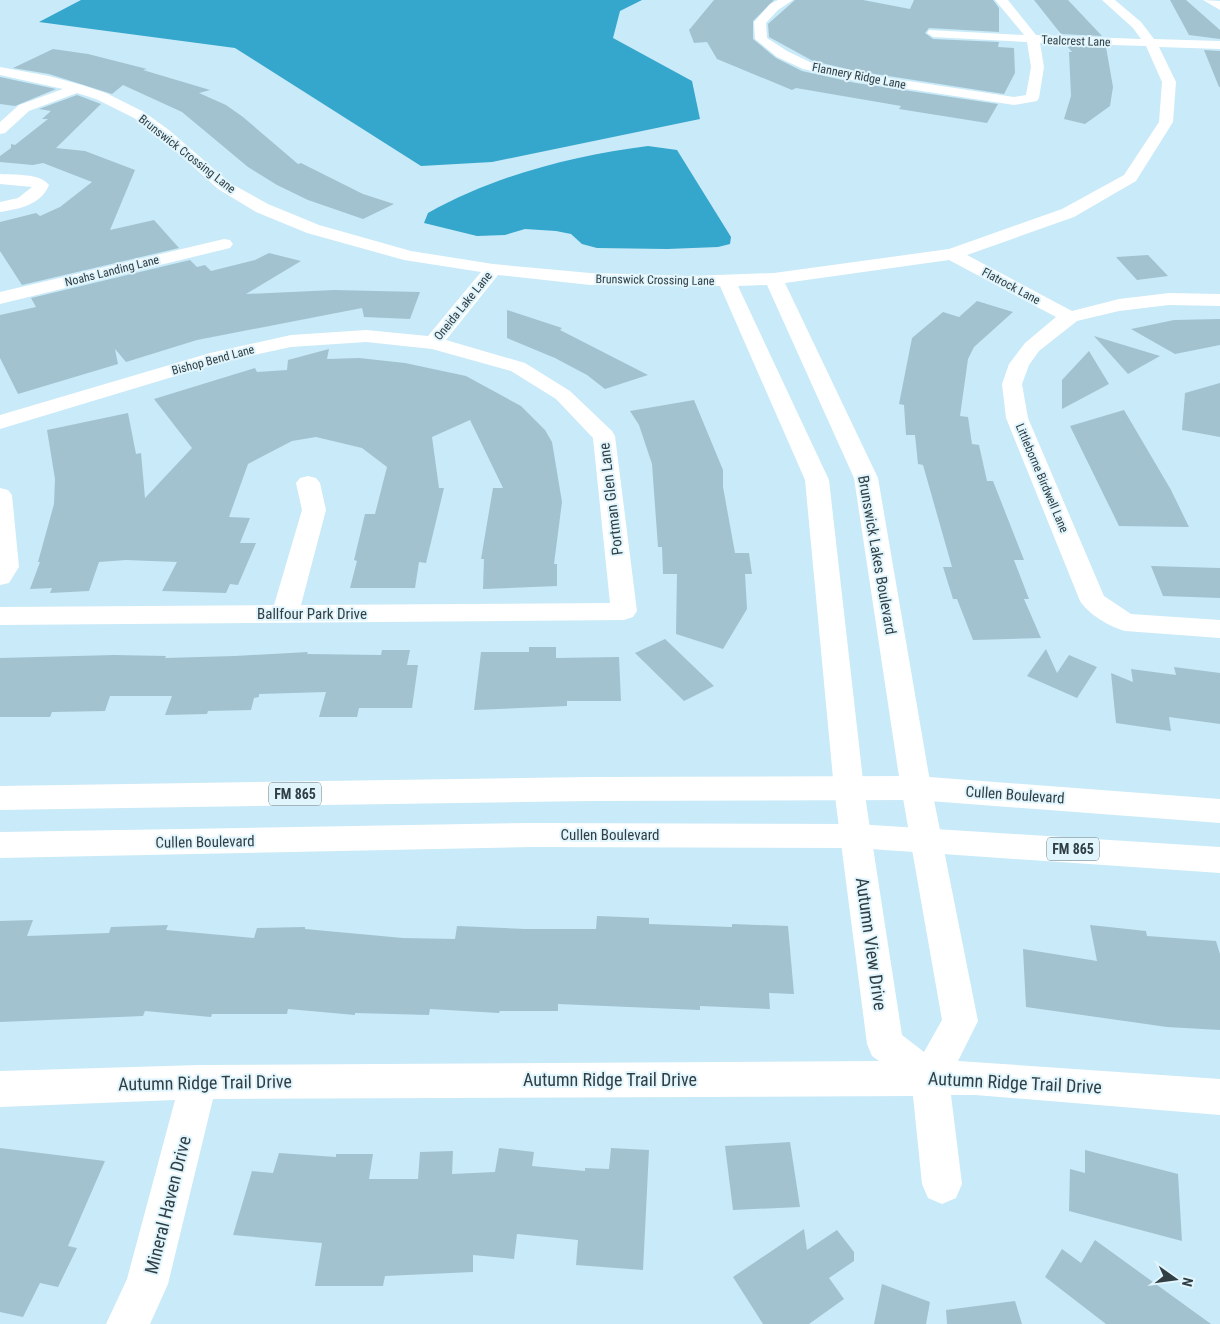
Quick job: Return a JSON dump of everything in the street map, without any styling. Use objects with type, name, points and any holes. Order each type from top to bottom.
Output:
[{"type":"street","name":"Flannery Ridge Lane","points":[[787,0],[774,7],[760,22],[761,39],[782,54],[808,66],[856,77],[1014,101],[1032,98],[1037,79],[1038,60],[1034,40]]},
{"type":"street","points":[[1001,0],[1017,16],[1034,40]]},
{"type":"street","name":"Brunswick Crossing Lane","points":[[0,71],[50,80],[77,88],[140,115],[164,133],[224,186],[262,208],[313,229],[410,256],[493,269],[590,279],[727,281],[774,279],[952,254],[1068,213],[1130,178],[1166,122],[1169,82],[1151,44],[1137,25],[1108,0]]},
{"type":"street","points":[[1209,0],[1220,6]]},
{"type":"street","name":"Tealcrest Lane","points":[[933,33],[1034,40],[1220,46]]},
{"type":"street","points":[[0,130],[24,108],[77,88]]},
{"type":"street","points":[[0,179],[25,180],[41,185],[40,190],[32,197],[0,207]]},
{"type":"street","name":"Noahs Landing Lane","points":[[0,298],[224,244]]},
{"type":"street","name":"Flatrock Lane","points":[[952,254],[1070,317]]},
{"type":"street","name":"Oneida Lake Lane","points":[[433,343],[493,269]]},
{"type":"street","name":"Brunswick Lakes Boulevard","points":[[774,279],[866,478],[916,788]]},
{"type":"street","points":[[727,281],[817,480],[849,788]]},
{"type":"street","name":"Littleborne Birdwell Lane","points":[[1220,300],[1169,299],[1119,305],[1070,317],[1052,328],[1032,347],[1019,364],[1012,384],[1017,418],[1093,601],[1125,622],[1220,629]]},
{"type":"street","name":"Bishop Bend Lane","points":[[0,422],[217,357],[291,341],[366,336],[433,343]]},
{"type":"street","name":"Portman Glen Lane","points":[[433,343],[518,367],[563,395],[604,436],[624,611]]},
{"type":"street","points":[[285,614],[314,510],[308,483]]},
{"type":"street","points":[[0,495],[6,567],[0,576]]},
{"type":"street","name":"Ballfour Park Drive","points":[[0,616],[624,611]]},
{"type":"street","name":"Autumn View Drive","points":[[849,788],[885,1044],[930,1078]]},
{"type":"street","points":[[916,788],[960,1021],[930,1078],[942,1184]]},
{"type":"street","name":"Cullen Boulevard","points":[[0,798],[589,790],[916,788],[1220,811]]},
{"type":"street","name":"Cullen Boulevard","points":[[0,845],[530,835],[856,836],[926,839],[1220,860]]},
{"type":"street","name":"Autumn Ridge Trail Drive","points":[[0,1088],[199,1082],[975,1078],[1220,1097]]},
{"type":"street","name":"Mineral Haven Drive","points":[[128,1324],[147,1284],[199,1082]]},
{"type":"water","points":[[81,0],[642,0],[620,11],[613,38],[692,81],[700,119],[492,162],[421,166],[235,48],[39,22]]},
{"type":"water","points":[[648,146],[677,150],[731,237],[730,244],[718,247],[667,249],[597,248],[582,244],[571,234],[556,231],[525,229],[505,235],[477,236],[424,223],[428,213],[480,188],[507,178],[591,155]]},
{"type":"building","points":[[714,0],[774,0],[753,21],[753,39],[776,58],[802,71],[856,83],[998,104],[987,123],[899,109],[901,106],[796,88],[792,90],[717,59],[707,42],[694,43],[689,30]]},
{"type":"building","points":[[795,0],[863,0],[910,9],[914,0],[993,0],[999,8],[999,32],[929,28],[925,33],[933,39],[999,42],[998,47],[1014,48],[1015,73],[1004,94],[856,71],[813,61],[769,37],[768,24]]},
{"type":"building","points":[[1034,0],[1068,0],[1102,36],[1061,34]]},
{"type":"building","points":[[1170,0],[1186,0],[1220,30],[1220,39],[1189,35]]},
{"type":"building","points":[[1067,46],[1106,47],[1113,87],[1110,106],[1085,124],[1064,119],[1071,96],[1069,52],[1072,52]]},
{"type":"building","points":[[53,49],[88,54],[147,69],[143,70],[210,90],[199,93],[226,105],[243,117],[298,164],[301,163],[363,194],[394,204],[363,219],[308,200],[277,185],[248,167],[182,112],[123,85],[112,94],[49,74],[13,68]]},
{"type":"building","points":[[1204,50],[1220,51],[1220,87],[1219,87]]},
{"type":"building","points":[[0,77],[56,89],[15,106],[0,104]]},
{"type":"building","points":[[77,95],[101,104],[56,148],[85,151],[135,170],[110,230],[154,220],[179,248],[22,285],[0,251],[0,222],[36,213],[40,216],[60,207],[92,182],[43,163],[33,165],[0,162],[0,156],[11,148],[11,144],[15,145],[48,119],[42,119],[51,111],[39,109]]},
{"type":"building","points":[[269,253],[301,261],[246,294],[334,290],[420,292],[410,319],[364,317],[362,308],[197,340],[126,362],[115,349],[118,364],[18,394],[0,358],[0,315],[36,307],[31,298],[190,260],[197,267],[205,265],[211,271],[255,260]]},
{"type":"building","points":[[1148,255],[1168,276],[1137,280],[1116,257]]},
{"type":"building","points":[[977,301],[1013,312],[974,347],[968,359],[960,416],[968,417],[972,444],[979,445],[987,481],[993,481],[1024,560],[1014,560],[1029,599],[1024,599],[1041,638],[973,640],[957,599],[953,599],[943,567],[952,567],[923,465],[918,464],[915,435],[906,435],[904,405],[899,404],[912,338],[943,312],[959,317]]},
{"type":"building","points":[[507,310],[562,328],[560,330],[648,375],[605,389],[587,375],[555,358],[507,338]]},
{"type":"building","points":[[1220,319],[1220,345],[1175,354],[1131,329],[1174,320]]},
{"type":"building","points":[[1094,336],[1160,356],[1128,374]]},
{"type":"building","points":[[329,349],[327,359],[359,358],[405,363],[466,376],[521,406],[545,430],[552,442],[562,502],[554,564],[557,564],[557,586],[483,589],[484,559],[481,559],[493,488],[503,488],[470,420],[432,437],[439,488],[444,488],[426,563],[419,562],[415,588],[350,588],[357,561],[354,560],[365,514],[375,514],[387,467],[362,448],[316,437],[292,441],[248,464],[229,517],[250,518],[240,543],[256,543],[238,585],[230,584],[226,593],[162,591],[177,562],[126,560],[99,562],[89,591],[50,593],[52,588],[30,589],[40,562],[38,562],[54,504],[55,479],[47,430],[128,413],[136,454],[141,453],[145,498],[192,448],[154,399],[255,368],[257,372],[287,370],[288,360]]},
{"type":"building","points":[[1089,351],[1109,384],[1062,409],[1062,380]]},
{"type":"building","points":[[1220,383],[1220,437],[1182,430],[1185,393]]},
{"type":"building","points":[[694,400],[723,470],[723,487],[735,553],[749,553],[752,574],[745,574],[747,609],[723,649],[676,634],[677,574],[663,574],[662,547],[658,547],[652,464],[639,425],[630,411]]},
{"type":"building","points":[[1124,410],[1171,490],[1189,527],[1119,526],[1070,426]]},
{"type":"building","points":[[1151,566],[1220,568],[1220,598],[1163,596]]},
{"type":"building","points":[[665,639],[714,686],[684,701],[635,653]]},
{"type":"building","points":[[529,647],[556,647],[556,658],[619,657],[621,701],[567,701],[567,706],[474,710],[481,652],[529,652]]},
{"type":"building","points":[[1046,649],[1057,673],[1069,655],[1097,667],[1077,698],[1027,676]]},
{"type":"building","points":[[382,650],[410,650],[407,665],[418,665],[412,708],[359,708],[357,717],[319,717],[326,692],[259,694],[259,697],[254,698],[251,710],[165,715],[172,696],[110,696],[105,711],[52,712],[50,717],[0,717],[0,658],[114,655],[166,656],[165,658],[308,652],[307,654],[381,655]]},
{"type":"building","points":[[1174,667],[1220,673],[1220,724],[1169,717],[1171,731],[1116,723],[1111,673],[1133,682],[1131,669],[1176,675]]},
{"type":"building","points":[[597,916],[649,918],[649,924],[732,927],[732,924],[788,926],[794,994],[769,993],[770,1009],[700,1006],[700,1010],[558,1004],[558,1011],[500,1011],[499,1013],[430,1009],[429,1015],[355,1013],[355,1015],[288,1009],[287,1014],[212,1014],[211,1017],[145,1011],[143,1016],[0,1022],[0,921],[33,920],[27,936],[109,933],[111,927],[168,925],[166,930],[254,938],[257,928],[305,927],[305,929],[403,938],[455,939],[457,926],[525,929],[596,929]]},
{"type":"building","points":[[1090,925],[1146,931],[1147,936],[1216,941],[1220,954],[1220,1030],[1167,1027],[1026,1007],[1023,949],[1097,961]]},
{"type":"building","points":[[790,1142],[800,1207],[733,1210],[725,1146]]},
{"type":"building","points":[[0,1148],[105,1161],[68,1246],[77,1248],[58,1287],[40,1283],[23,1317],[0,1312]]},
{"type":"building","points":[[499,1148],[534,1152],[532,1166],[585,1171],[585,1168],[609,1169],[611,1148],[649,1150],[643,1270],[576,1265],[578,1240],[517,1234],[514,1259],[473,1255],[473,1272],[385,1276],[383,1286],[315,1286],[322,1243],[233,1235],[252,1171],[273,1173],[279,1153],[336,1157],[336,1154],[373,1154],[369,1179],[418,1179],[420,1152],[453,1151],[452,1174],[495,1172]]},
{"type":"building","points":[[1085,1150],[1178,1174],[1182,1241],[1069,1211],[1070,1169],[1085,1173]]},
{"type":"building","points":[[804,1229],[807,1250],[837,1230],[854,1252],[854,1261],[829,1278],[844,1299],[809,1324],[763,1324],[733,1277]]},
{"type":"building","points":[[1095,1240],[1211,1324],[1106,1324],[1045,1277],[1062,1249],[1081,1263]]},
{"type":"building","points":[[882,1284],[930,1302],[926,1324],[874,1324]]},
{"type":"building","points":[[1015,1301],[1022,1324],[947,1324],[946,1310]]}]
